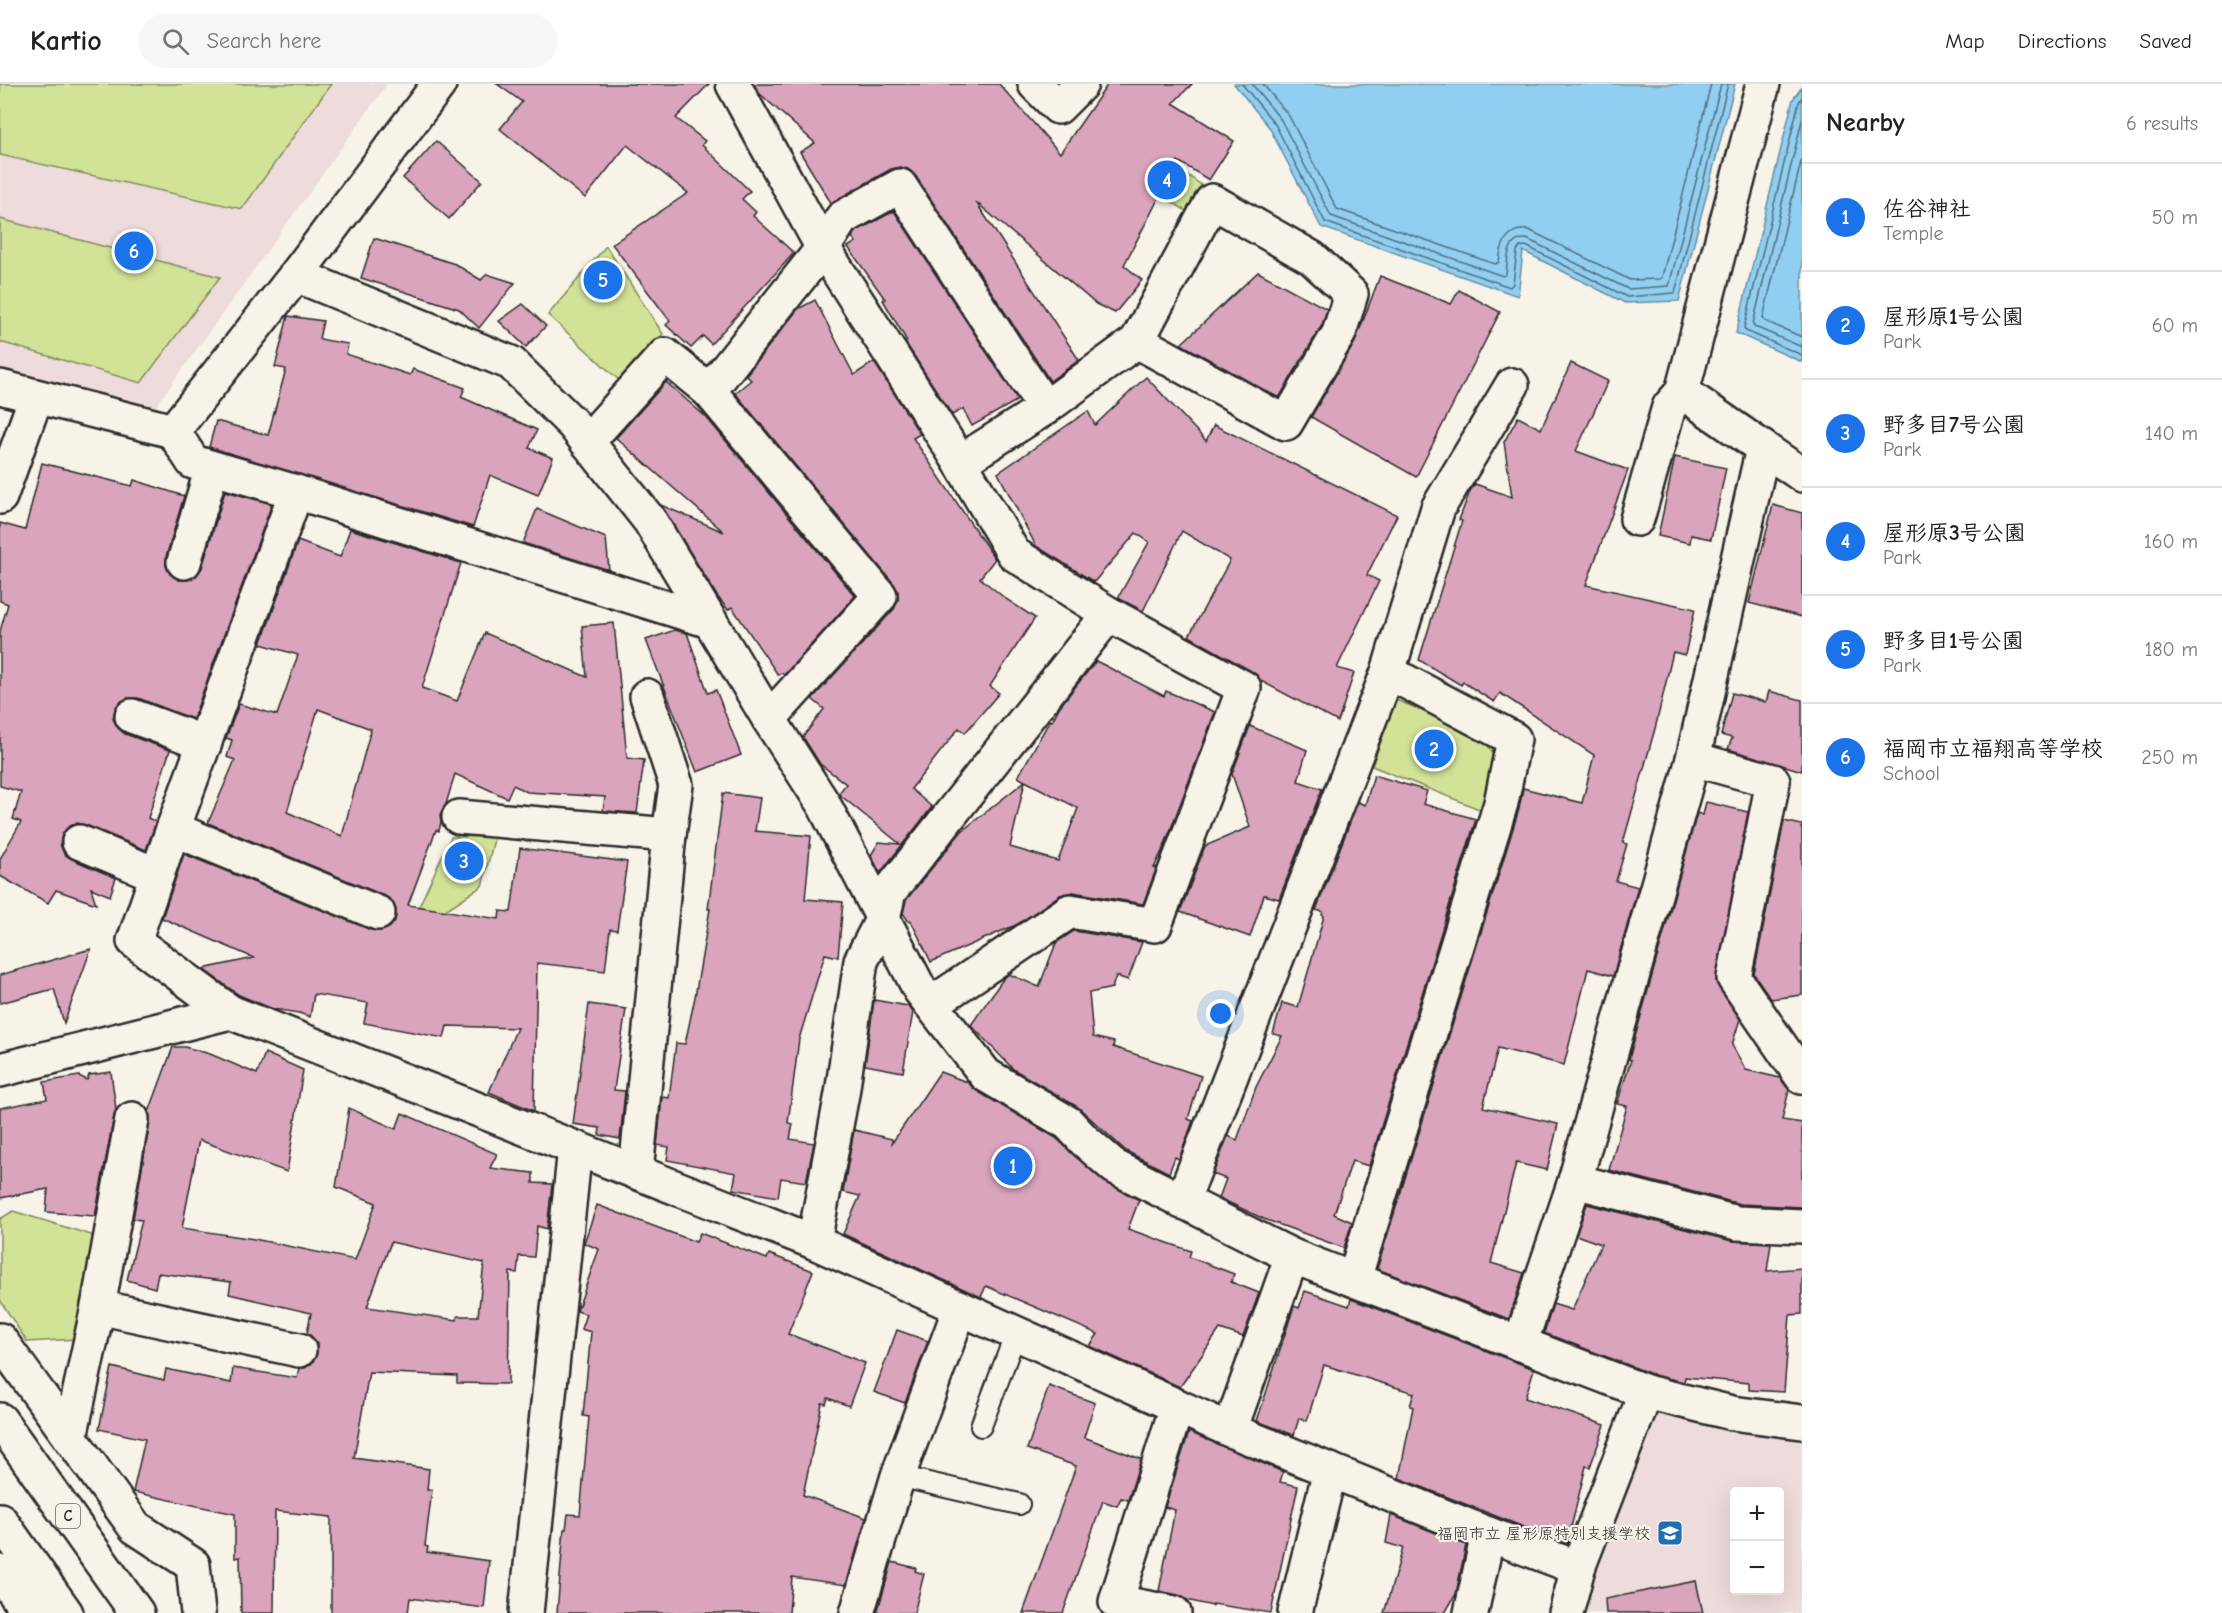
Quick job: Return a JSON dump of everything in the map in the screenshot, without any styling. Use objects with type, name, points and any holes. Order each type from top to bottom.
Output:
[{"type":"main road","points":[[173,431],[296,275],[440,84]]},
{"type":"main road","points":[[733,84],[823,248],[960,462],[1014,554],[1109,614],[1244,688],[1155,925],[1070,911],[931,1004]]},
{"type":"main road","points":[[1035,84],[1058,107],[1082,84]]},
{"type":"main road","points":[[1637,519],[1669,407],[1682,392],[1763,84]]},
{"type":"main road","points":[[709,392],[823,248],[842,218],[900,186],[1045,408]]},
{"type":"main road","points":[[960,462],[1045,408],[1137,341],[1212,201],[1312,258],[1351,294],[1339,333],[1286,423],[1137,341]]},
{"type":"main road","points":[[296,275],[511,363],[574,425],[650,521],[769,719],[824,805],[920,990],[986,1075],[1068,1123],[1115,1167],[1292,1256],[1646,1392],[1732,1413],[1802,1422]]},
{"type":"main road","points":[[587,442],[665,355],[709,392],[880,596],[769,719]]},
{"type":"main road","points":[[1182,1202],[1388,672],[1438,508],[1512,385]]},
{"type":"main road","points":[[0,387],[173,431],[193,462],[710,621]]},
{"type":"main road","points":[[1682,392],[1802,476]]},
{"type":"main road","points":[[0,497],[36,397]]},
{"type":"main road","points":[[1520,1344],[1575,1181],[1693,759],[1763,448]]},
{"type":"main road","points":[[184,562],[212,468]]},
{"type":"main road","points":[[296,492],[134,941],[230,1012],[814,1242],[1230,1430],[1578,1568]]},
{"type":"main road","points":[[814,1242],[842,1094],[861,961],[883,918],[889,892],[1109,614]]},
{"type":"main road","points":[[1354,1279],[1501,803],[1514,739],[1388,672]]},
{"type":"main road","points":[[636,1172],[669,835],[676,785],[647,696]]},
{"type":"main road","points":[[132,716],[205,743]]},
{"type":"main road","points":[[1693,759],[1773,781],[1734,978],[1802,1077]]},
{"type":"main road","points":[[459,817],[669,835]]},
{"type":"main road","points":[[173,829],[378,912]]},
{"type":"main road","points":[[79,842],[157,875]]},
{"type":"main road","points":[[0,1070],[230,1012]]},
{"type":"main road","points":[[70,1437],[98,1307],[132,1119]]},
{"type":"main road","points":[[526,1613],[575,1148]]},
{"type":"main road","points":[[1575,1181],[1737,1223],[1802,1226]]},
{"type":"main road","points":[[1230,1430],[1292,1256]]},
{"type":"main road","points":[[98,1307],[299,1350]]},
{"type":"main road","points":[[857,1613],[898,1476],[960,1308]]},
{"type":"main road","points":[[0,1340],[135,1527],[193,1565],[198,1613]]},
{"type":"main road","points":[[1566,1613],[1578,1568],[1646,1392]]},
{"type":"main road","points":[[1174,1613],[1116,1602],[1177,1406]]},
{"type":"main road","name":"C","points":[[0,1420],[137,1613]]},
{"type":"main road","points":[[0,1443],[119,1613]]},
{"type":"main road","points":[[1295,1613],[1330,1470]]},
{"type":"main road","points":[[0,1520],[66,1613]]},
{"type":"main road","points":[[1471,1613],[1488,1534]]},
{"type":"main road","points":[[0,1572],[29,1613]]},
{"type":"lane","points":[[981,1426],[1016,1333]]},
{"type":"lane","points":[[898,1476],[1019,1504]]},
{"type":"shaded area","points":[[0,84],[387,84],[151,413],[0,371]]},
{"type":"shaded area","name":"福岡市立 屋形原特別支援学校","points":[[1654,1407],[1802,1434],[1802,1613],[1582,1613],[1589,1574]]},
{"type":"green space","points":[[0,84],[331,84],[242,209],[0,155]]},
{"type":"green space","points":[[1150,148],[1204,187],[1189,213],[1129,174]]},
{"type":"green space","points":[[0,219],[220,277],[141,383],[0,342]]},
{"type":"green space","points":[[606,246],[663,334],[622,383],[548,315]]},
{"type":"green space","points":[[1396,700],[1483,735],[1497,763],[1484,811],[1372,766]]},
{"type":"green space","points":[[495,836],[482,886],[411,933],[374,923],[382,906],[409,917],[416,913],[451,837]]},
{"type":"green space","points":[[13,1211],[104,1239],[77,1339],[27,1342],[0,1300],[0,1219]]},
{"type":"water","points":[[1234,84],[1735,84],[1679,301],[1625,303],[1523,251],[1518,296],[1321,227],[1269,127]]},
{"type":"water","points":[[1802,87],[1802,362],[1736,333],[1793,99]]},
{"type":"building","points":[[497,84],[709,84],[676,118],[705,141],[702,145],[750,191],[742,199],[756,212],[753,216],[794,253],[711,344],[703,336],[691,348],[666,325],[670,321],[612,244],[688,193],[627,145],[585,198],[500,129],[522,102]]},
{"type":"building","points":[[754,84],[999,84],[1060,153],[1108,84],[1192,84],[1173,103],[1234,141],[1209,180],[1178,161],[1124,265],[1142,280],[1115,313],[1096,304],[976,202],[1079,360],[1050,381],[915,175],[908,169],[900,167],[891,169],[831,203],[800,152],[815,143],[759,93]]},
{"type":"building","points":[[436,141],[482,181],[449,219],[403,178]]},
{"type":"building","points":[[894,211],[1018,400],[972,426],[963,409],[952,415],[905,342],[907,341],[883,300],[885,299],[848,247],[856,242],[852,237],[855,232]]},
{"type":"building","points":[[374,238],[455,264],[481,280],[487,274],[515,283],[479,328],[459,309],[361,278]]},
{"type":"building","points":[[1258,272],[1327,309],[1322,325],[1279,398],[1181,344]]},
{"type":"building","points":[[1380,276],[1451,304],[1459,290],[1500,312],[1416,477],[1311,417],[1355,342]]},
{"type":"building","points":[[815,300],[854,375],[874,362],[920,434],[913,438],[995,559],[980,578],[1035,618],[990,686],[999,693],[965,733],[959,728],[911,789],[932,807],[880,873],[871,855],[879,842],[900,844],[840,795],[839,793],[846,784],[820,764],[803,737],[824,709],[812,699],[894,609],[898,600],[898,591],[735,393],[751,380],[746,375],[798,309]]},
{"type":"building","points":[[523,304],[546,326],[526,347],[499,321]]},
{"type":"building","points":[[288,316],[323,321],[319,339],[348,344],[346,354],[410,375],[413,369],[465,388],[461,397],[537,430],[529,448],[553,458],[538,495],[490,475],[473,527],[209,447],[216,421],[268,435],[286,369],[275,367]]},
{"type":"building","points":[[1571,363],[1608,381],[1576,451],[1628,470],[1586,585],[1695,609],[1685,655],[1673,652],[1656,725],[1623,843],[1627,844],[1616,881],[1638,887],[1613,976],[1588,969],[1564,1065],[1498,1048],[1483,1107],[1558,1124],[1547,1170],[1516,1163],[1491,1263],[1524,1273],[1509,1319],[1377,1269],[1519,809],[1523,788],[1582,803],[1594,755],[1500,693],[1494,702],[1463,682],[1461,685],[1419,660],[1462,521],[1459,520],[1470,491],[1475,484],[1512,497],[1504,442],[1518,417],[1541,429]]},
{"type":"building","points":[[1146,377],[1206,441],[1214,425],[1397,515],[1367,575],[1379,581],[1337,668],[1354,673],[1338,722],[1261,681],[1253,672],[1189,636],[1230,560],[1182,531],[1143,611],[1118,598],[1149,542],[1136,533],[1094,582],[1036,546],[998,473],[1088,411],[1095,425]]},
{"type":"building","points":[[666,382],[706,417],[855,596],[784,675],[781,673],[778,675],[732,607],[728,610],[717,596],[661,505],[724,532],[616,438]]},
{"type":"building","points":[[1675,457],[1726,468],[1711,539],[1691,535],[1690,543],[1658,536]]},
{"type":"building","points":[[42,463],[132,486],[134,480],[184,496],[166,557],[166,566],[170,574],[179,580],[188,580],[196,576],[202,568],[225,491],[272,504],[193,719],[138,698],[128,698],[120,702],[115,709],[113,719],[125,734],[170,750],[148,818],[156,822],[146,850],[77,823],[68,827],[62,834],[60,844],[64,854],[116,878],[110,896],[91,888],[96,904],[56,890],[48,903],[0,876],[0,859],[21,822],[13,819],[21,792],[0,786],[0,631],[8,604],[0,601],[0,523],[25,530]]},
{"type":"building","points":[[1773,505],[1802,513],[1802,617],[1749,603]]},
{"type":"building","points":[[537,509],[606,538],[609,570],[523,543]]},
{"type":"building","points":[[350,529],[461,563],[422,688],[457,701],[485,633],[587,677],[582,626],[614,623],[627,758],[644,760],[637,813],[603,811],[605,797],[527,792],[513,785],[507,798],[455,774],[446,804],[440,815],[439,831],[436,830],[408,905],[499,919],[500,911],[511,912],[520,848],[627,862],[617,930],[610,929],[605,971],[537,963],[534,1111],[489,1092],[517,1028],[447,1026],[444,1038],[364,1023],[368,1003],[314,994],[310,1017],[273,1009],[239,995],[203,969],[254,958],[162,918],[184,854],[371,930],[381,931],[390,927],[395,921],[396,910],[392,901],[385,896],[208,823],[235,760],[227,757],[232,740],[226,738],[239,704],[277,715],[298,655],[261,644],[298,541],[340,557]],"holes":[[[318,709],[371,729],[342,836],[287,812]]]},
{"type":"building","points":[[675,630],[687,633],[708,693],[716,690],[741,755],[697,772],[646,640]]},
{"type":"building","points":[[1096,661],[1164,696],[1166,691],[1215,712],[1154,868],[1157,867],[1143,904],[1073,892],[1060,895],[1018,924],[931,962],[911,921],[909,922],[903,913],[906,900],[962,831],[1025,781],[1018,777],[1060,706]],"holes":[[[1025,781],[1078,808],[1058,861],[1010,847]]]},
{"type":"building","points":[[1769,691],[1802,700],[1802,771],[1728,749],[1732,738],[1721,735],[1732,693],[1766,702]]},
{"type":"building","points":[[1250,726],[1307,750],[1298,781],[1322,789],[1279,899],[1264,895],[1250,937],[1180,912],[1205,846],[1250,827],[1232,774]]},
{"type":"building","points":[[1374,775],[1427,791],[1423,804],[1476,819],[1369,1166],[1352,1161],[1334,1214],[1352,1222],[1344,1248],[1264,1219],[1219,1198],[1226,1179],[1213,1174],[1228,1136],[1237,1140],[1256,1087],[1282,1036],[1273,1034],[1282,1003],[1298,1007],[1324,916],[1323,912],[1316,910],[1358,802],[1365,805]]},
{"type":"building","points":[[723,793],[760,798],[755,831],[811,836],[805,899],[843,902],[838,957],[825,954],[799,1039],[788,1123],[793,1124],[790,1139],[814,1143],[806,1182],[781,1178],[778,1197],[733,1189],[736,1173],[667,1160],[669,1147],[657,1145],[662,1097],[669,1098],[676,1043],[685,1044],[695,997],[710,909],[708,909]]},
{"type":"building","points":[[1706,802],[1748,812],[1716,981],[1740,1019],[1732,1045],[1746,1070],[1780,1078],[1789,1090],[1782,1120],[1802,1123],[1802,1207],[1740,1204],[1609,1170],[1627,1106],[1617,1104],[1631,1060],[1629,1059],[1697,813],[1703,815]]},
{"type":"building","points":[[1784,821],[1802,825],[1802,995],[1771,999],[1754,974]]},
{"type":"building","points":[[1074,931],[1142,942],[1128,980],[1116,976],[1112,988],[1089,993],[1093,1037],[1114,1042],[1113,1047],[1201,1076],[1188,1119],[1193,1121],[1179,1159],[1175,1157],[1169,1173],[1126,1151],[1078,1107],[1013,1069],[971,1025],[1003,979],[1009,974],[1039,987],[1056,943]]},
{"type":"building","points":[[91,949],[64,1023],[54,989],[0,1003],[0,975]]},
{"type":"building","points":[[874,1000],[908,1006],[913,1012],[903,1072],[865,1065]]},
{"type":"building","points":[[589,1004],[626,1009],[614,1090],[625,1091],[620,1139],[599,1135],[600,1128],[573,1124]]},
{"type":"building","points":[[173,1047],[185,1047],[210,1054],[257,1074],[265,1053],[303,1070],[287,1172],[199,1140],[182,1228],[254,1239],[355,1260],[376,1203],[336,1187],[349,1108],[396,1129],[402,1113],[497,1154],[490,1168],[533,1173],[533,1183],[552,1184],[547,1229],[537,1226],[534,1257],[519,1256],[517,1273],[510,1272],[508,1384],[457,1383],[457,1376],[369,1372],[354,1458],[429,1469],[427,1490],[432,1490],[425,1546],[428,1547],[427,1552],[489,1561],[484,1608],[410,1598],[408,1613],[331,1613],[331,1517],[275,1511],[274,1613],[241,1613],[240,1557],[235,1558],[235,1514],[133,1492],[145,1439],[99,1429],[112,1367],[164,1380],[166,1369],[231,1383],[233,1368],[297,1378],[299,1368],[305,1368],[312,1363],[317,1353],[317,1344],[307,1333],[311,1313],[229,1294],[231,1282],[158,1273],[155,1288],[127,1280],[142,1220],[133,1219],[150,1122],[149,1112]],"holes":[[[391,1242],[484,1263],[478,1316],[458,1316],[457,1320],[367,1307]]]},
{"type":"building","points":[[111,1072],[116,1109],[95,1216],[46,1212],[48,1189],[0,1198],[0,1108],[47,1099],[44,1082],[79,1076],[87,1080],[89,1075]]},
{"type":"building","points":[[940,1072],[967,1082],[977,1091],[1056,1138],[1103,1181],[1139,1200],[1128,1229],[1191,1251],[1189,1257],[1234,1274],[1231,1282],[1259,1293],[1243,1337],[1220,1329],[1180,1387],[1090,1346],[1098,1334],[986,1286],[981,1297],[843,1234],[860,1196],[843,1192],[854,1130],[892,1139],[892,1143]]},
{"type":"building","points":[[1587,1204],[1732,1241],[1771,1243],[1767,1271],[1802,1268],[1802,1314],[1790,1315],[1784,1392],[1749,1390],[1749,1383],[1685,1377],[1684,1382],[1657,1376],[1544,1333],[1553,1304],[1572,1310],[1601,1244],[1576,1235]]},
{"type":"building","points":[[597,1205],[696,1242],[700,1233],[767,1259],[769,1254],[813,1271],[788,1334],[865,1363],[849,1406],[828,1398],[826,1404],[822,1403],[803,1495],[866,1518],[846,1585],[792,1577],[789,1613],[557,1613],[564,1529],[566,1529],[568,1514],[580,1515],[589,1417],[583,1416],[591,1332],[581,1329],[586,1314],[577,1311],[599,1249],[584,1243]]},
{"type":"building","points":[[1305,1291],[1349,1306],[1351,1299],[1534,1369],[1525,1398],[1605,1425],[1590,1467],[1586,1466],[1567,1544],[1399,1478],[1414,1393],[1324,1365],[1307,1421],[1299,1418],[1294,1435],[1257,1421],[1294,1306],[1299,1308]]},
{"type":"building","points":[[897,1330],[928,1341],[905,1403],[874,1392]]},
{"type":"building","points":[[1049,1386],[1095,1403],[1084,1437],[1141,1459],[1128,1500],[1121,1498],[1117,1506],[1103,1501],[1063,1613],[1023,1613],[1076,1466],[1027,1449]]},
{"type":"building","points":[[1189,1432],[1283,1472],[1280,1482],[1298,1486],[1271,1613],[1213,1604],[1212,1606],[1159,1591],[1175,1510],[1165,1507]]},
{"type":"building","points":[[1391,1515],[1466,1545],[1456,1594],[1445,1613],[1384,1613],[1403,1548],[1386,1543]]},
{"type":"building","points":[[892,1562],[916,1568],[915,1571],[924,1574],[914,1613],[877,1613]]},
{"type":"building","points":[[1696,1581],[1703,1613],[1606,1613],[1605,1599]]},
{"type":"place","name":"屋形原3号公園","points":[[1167,180]]},
{"type":"place","name":"福岡市立福翔高等学校","points":[[134,251]]},
{"type":"place","name":"野多目1号公園","points":[[603,280]]},
{"type":"place","name":"屋形原1号公園","points":[[1434,749]]},
{"type":"place","name":"野多目7号公園","points":[[464,861]]},
{"type":"place","name":"佐谷神社","points":[[1013,1166]]},
{"type":"place","name":"福岡市立 屋形原特別支援学校","points":[[1670,1533]]}]
